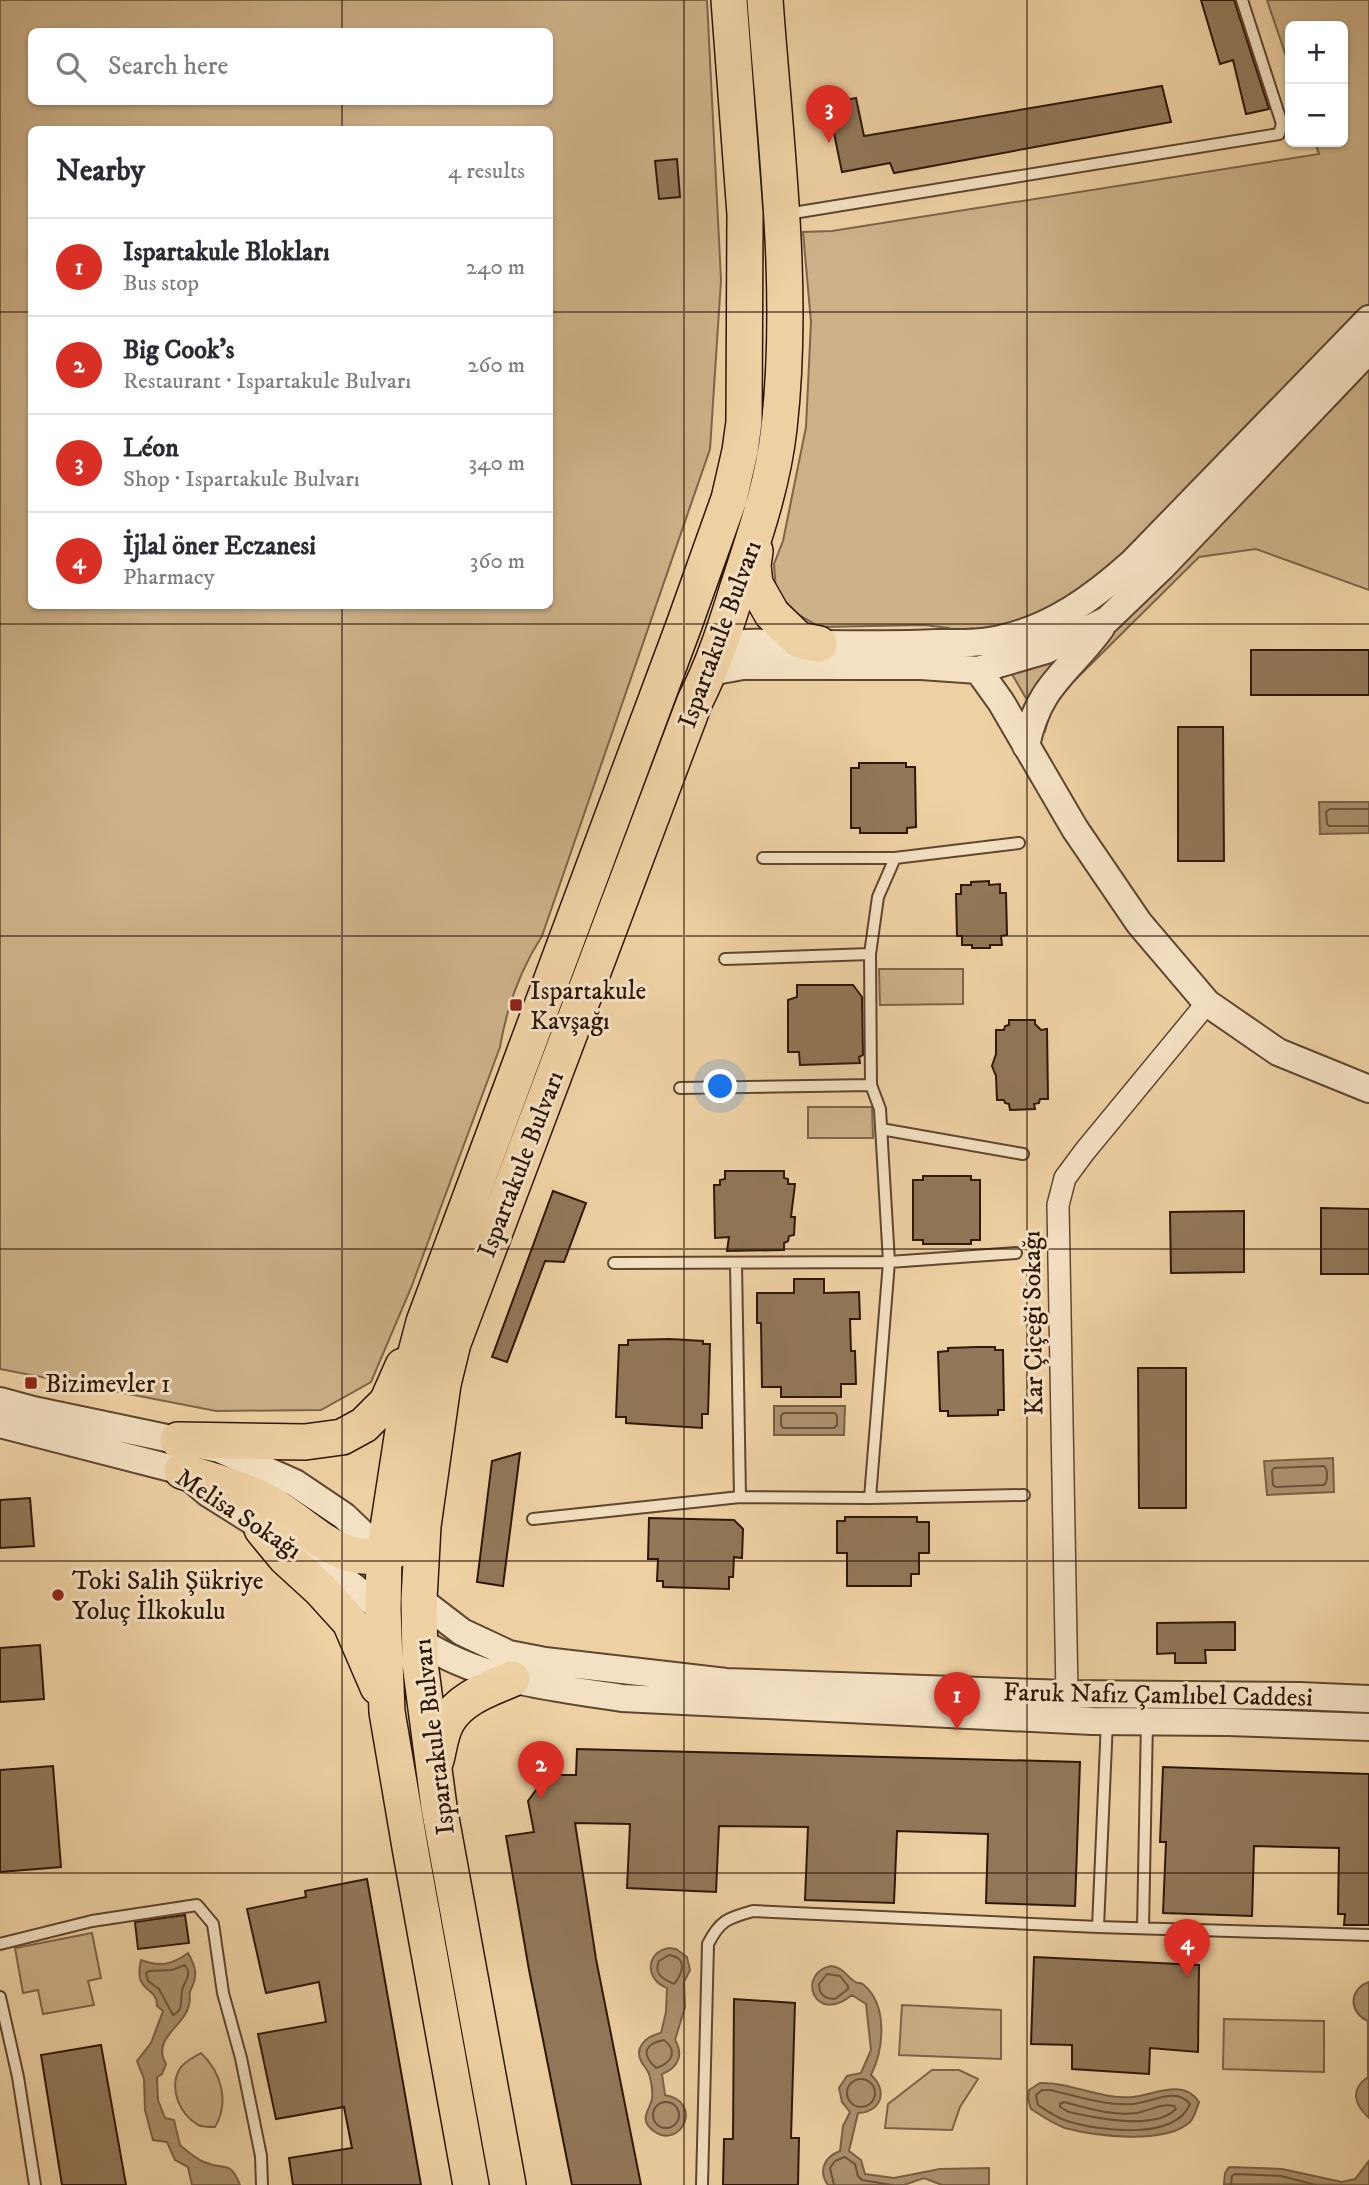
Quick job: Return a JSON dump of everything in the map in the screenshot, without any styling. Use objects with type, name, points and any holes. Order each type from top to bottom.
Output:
[{"type":"main road","name":"Ispartakule Bulvarı","points":[[508,2185],[433,1770],[423,1696],[419,1599],[423,1526],[443,1384],[453,1343],[695,701],[699,656],[744,422],[745,214],[729,0]]},
{"type":"main road","name":"Ispartakule Bulvarı","points":[[471,2185],[387,1712],[384,1554],[414,1360],[425,1322],[699,656],[763,512],[779,430],[785,352],[780,215],[765,0]]},
{"type":"main road","points":[[763,512],[753,565],[755,584],[772,614],[786,630],[799,640],[819,644]]},
{"type":"main road","points":[[180,1455],[305,1442],[342,1437],[354,1432],[387,1402],[425,1322]]},
{"type":"main road","points":[[180,1455],[272,1505],[344,1553],[365,1558],[384,1554],[401,1548],[423,1526]]},
{"type":"main road","points":[[262,1529],[285,1558],[320,1589],[350,1622],[387,1712]]},
{"type":"main road","points":[[384,1554],[419,1599]]},
{"type":"main road","points":[[383,1611],[420,1641]]},
{"type":"main road","points":[[433,1770],[446,1722],[457,1708],[476,1694],[512,1679]]},
{"type":"street","points":[[978,670],[982,655],[990,645],[1059,617],[1103,589],[1157,538],[1369,319]]},
{"type":"street","points":[[1026,746],[1037,708],[1048,687],[1108,619],[1162,567],[1369,350]]},
{"type":"street","points":[[699,656],[743,666],[921,666],[978,670],[1046,650],[1108,619]]},
{"type":"street","points":[[699,656],[757,641],[962,644],[998,640]]},
{"type":"street","points":[[978,670],[1001,702],[1075,830],[1139,923],[1208,1003],[1278,1052],[1369,1089]]},
{"type":"street","name":"Kar Çiçeği Sokağı","points":[[1073,1707],[1058,1205],[1065,1178],[1085,1151],[1208,1003]]},
{"type":"street","name":"Melisa Sokağı","points":[[0,1401],[180,1455],[208,1493],[341,1577],[383,1611]]},
{"type":"street","name":"Melisa Sokağı","points":[[0,1424],[180,1455]]},
{"type":"street","name":"Faruk Nafız Çamlıbel Caddesi","points":[[419,1599],[462,1632],[488,1646],[509,1654],[545,1661],[726,1682],[1073,1707],[1147,1721],[1369,1727]]},
{"type":"street","name":"Faruk Nafız Çamlıbel Caddesi","points":[[420,1641],[442,1656],[472,1669],[512,1679],[622,1698],[1073,1707],[1300,1696],[1369,1699]]},
{"type":"lane","points":[[780,215],[1279,134],[1282,124],[1242,0]]},
{"type":"lane","points":[[763,859],[895,858],[1019,844]]},
{"type":"lane","points":[[870,1498],[889,1262],[880,1109],[871,1085],[870,954],[878,897],[895,858]]},
{"type":"lane","points":[[725,959],[870,954]]},
{"type":"lane","points":[[680,1088],[871,1085]]},
{"type":"lane","points":[[881,1129],[1023,1154]]},
{"type":"lane","points":[[614,1263],[889,1262],[1016,1253]]},
{"type":"lane","points":[[736,1264],[740,1497]]},
{"type":"lane","points":[[533,1519],[740,1497],[1024,1495]]},
{"type":"lane","points":[[1073,1707],[1098,1927]]},
{"type":"lane","points":[[1143,1928],[1147,1721]]},
{"type":"lane","points":[[0,1944],[92,1921],[197,1905],[213,1924],[223,1993],[241,2058],[261,2156],[262,2185]]},
{"type":"lane","points":[[702,2185],[708,1944],[717,1926],[731,1917],[753,1912],[1098,1927],[1369,1935]]},
{"type":"lane","points":[[0,1997],[18,2077],[35,2185]]},
{"type":"shaded area","points":[[0,0],[707,0],[721,280],[710,449],[542,936],[515,989],[500,1047],[411,1288],[371,1382],[321,1410],[216,1411],[0,1369]]},
{"type":"shaded area","points":[[1267,0],[1369,0],[1369,590],[1256,549],[1199,557],[1070,685],[1052,707],[1045,731],[1009,669],[979,644],[949,628],[924,625],[820,627],[794,612],[776,591],[774,564],[783,541],[806,427],[811,322],[803,232],[832,231],[1319,154],[1317,147],[1348,147],[1348,21],[1285,21],[1285,53]]},
{"type":"shaded area","points":[[879,969],[963,969],[963,1004],[880,1005]]},
{"type":"shaded area","points":[[808,1107],[872,1107],[873,1138],[808,1138]]},
{"type":"shaded area","points":[[92,1933],[101,1978],[88,1981],[94,2005],[43,2014],[38,1990],[23,1993],[15,1948]]},
{"type":"shaded area","points":[[902,2005],[1001,2010],[1001,2059],[899,2055]]},
{"type":"shaded area","points":[[1224,2019],[1324,2021],[1324,2072],[1223,2069]]},
{"type":"shaded area","points":[[201,2053],[214,2069],[221,2088],[222,2108],[215,2127],[200,2126],[186,2115],[176,2093],[179,2070]]},
{"type":"shaded area","points":[[932,2070],[959,2070],[978,2079],[960,2107],[952,2130],[885,2128],[888,2104]]},
{"type":"water","points":[[1319,802],[1369,802],[1369,833],[1320,834]]},
{"type":"water","points":[[774,1406],[845,1406],[844,1435],[774,1435]]},
{"type":"water","points":[[1333,1458],[1334,1492],[1267,1495],[1264,1461]]},
{"type":"water","points":[[669,1948],[676,1949],[687,1957],[690,1970],[684,1982],[685,2007],[675,2040],[679,2051],[678,2060],[676,2065],[662,2074],[665,2095],[677,2099],[684,2106],[686,2114],[680,2130],[664,2136],[655,2132],[647,2123],[646,2115],[652,2099],[652,2089],[649,2074],[639,2052],[642,2043],[661,2033],[666,2012],[667,1988],[655,1979],[651,1966],[655,1955]]},
{"type":"water","points":[[188,1953],[194,1967],[195,1979],[186,2012],[163,2047],[166,2064],[162,2074],[157,2077],[158,2100],[165,2118],[174,2120],[180,2145],[204,2162],[229,2169],[240,2185],[192,2185],[188,2167],[175,2160],[167,2142],[153,2140],[145,2110],[144,2079],[137,2061],[151,2043],[163,2011],[140,1979],[141,1960],[166,1964]]},
{"type":"water","points":[[831,1966],[839,1968],[864,1985],[872,1994],[880,2016],[881,2041],[871,2075],[880,2087],[880,2099],[873,2109],[858,2113],[849,2151],[861,2160],[865,2174],[894,2178],[940,2169],[989,2168],[989,2185],[942,2185],[924,2178],[904,2185],[828,2185],[823,2175],[824,2165],[840,2151],[843,2126],[850,2112],[842,2102],[839,2088],[847,2076],[861,2073],[871,2050],[866,2004],[852,1995],[839,2003],[828,2005],[814,1995],[814,1978],[820,1971]]},
{"type":"water","points":[[1369,1982],[1369,2118],[1356,2098],[1358,2087],[1368,2077],[1368,2021],[1357,2012],[1354,2001],[1358,1990]]},
{"type":"water","points":[[1040,2083],[1121,2097],[1177,2089],[1192,2095],[1199,2102],[1190,2122],[1164,2134],[1129,2137],[1094,2134],[1061,2126],[1031,2109],[1029,2090]]},
{"type":"water","points":[[1369,2161],[1369,2185],[1224,2184],[1225,2173],[1229,2167],[1282,2169],[1342,2182],[1355,2179]]},
{"type":"building","points":[[1201,0],[1234,0],[1269,109],[1246,114],[1233,60],[1220,64]]},
{"type":"building","points":[[1162,86],[1171,122],[894,173],[890,163],[842,172],[828,104],[856,98],[864,136]]},
{"type":"building","points":[[677,159],[680,197],[659,199],[655,161]]},
{"type":"building","points":[[1251,650],[1369,650],[1369,695],[1251,695]]},
{"type":"building","points":[[1178,727],[1223,727],[1224,861],[1178,861]]},
{"type":"building","points":[[859,763],[906,763],[906,767],[915,767],[916,827],[907,828],[907,833],[860,833],[860,828],[851,828],[851,768],[859,768]]},
{"type":"building","points":[[989,881],[989,885],[1000,884],[1000,893],[1006,893],[1007,935],[1001,936],[1002,945],[990,945],[990,948],[962,945],[962,936],[957,936],[956,894],[961,894],[961,885]]},
{"type":"building","points":[[797,985],[853,985],[862,997],[863,1055],[859,1057],[860,1063],[800,1065],[799,1052],[788,1052],[788,1000],[797,997]]},
{"type":"building","points":[[1009,1020],[1035,1020],[1041,1030],[1047,1029],[1048,1099],[1040,1099],[1039,1103],[1034,1104],[1035,1109],[1010,1110],[1009,1104],[1004,1100],[997,1100],[996,1076],[992,1066],[996,1054],[996,1030],[1004,1030],[1005,1026],[1009,1025]]},
{"type":"building","points":[[725,1171],[784,1171],[788,1184],[795,1184],[791,1217],[795,1217],[794,1235],[789,1236],[784,1243],[784,1250],[727,1251],[729,1237],[715,1238],[714,1185],[720,1185],[720,1180],[725,1179]]},
{"type":"building","points":[[923,1176],[971,1176],[971,1180],[980,1180],[980,1240],[971,1240],[971,1244],[923,1244],[923,1240],[913,1240],[913,1180],[923,1180]]},
{"type":"building","points":[[553,1191],[586,1203],[564,1262],[545,1261],[507,1362],[492,1357]]},
{"type":"building","points":[[1321,1208],[1369,1209],[1369,1274],[1321,1274]]},
{"type":"building","points":[[1244,1211],[1244,1272],[1171,1273],[1170,1212]]},
{"type":"building","points":[[794,1279],[824,1279],[824,1293],[859,1292],[860,1319],[850,1319],[856,1384],[841,1384],[841,1397],[781,1397],[781,1387],[762,1387],[761,1323],[757,1323],[757,1293],[794,1293]]},
{"type":"building","points":[[628,1340],[703,1341],[703,1344],[710,1344],[708,1414],[702,1414],[702,1428],[626,1423],[626,1417],[616,1417],[619,1345],[628,1345]]},
{"type":"building","points":[[995,1347],[995,1350],[1003,1350],[1004,1410],[998,1410],[998,1415],[948,1416],[948,1411],[940,1411],[938,1352],[948,1351],[948,1348]]},
{"type":"building","points":[[1138,1368],[1186,1368],[1186,1508],[1139,1508]]},
{"type":"building","points":[[520,1453],[503,1586],[477,1582],[492,1461]]},
{"type":"building","points":[[30,1498],[34,1546],[0,1548],[0,1500]]},
{"type":"building","points":[[845,1517],[917,1517],[917,1522],[929,1522],[929,1553],[919,1553],[919,1574],[911,1574],[911,1586],[847,1586],[847,1553],[837,1553],[837,1521],[845,1521]]},
{"type":"building","points":[[649,1518],[734,1520],[743,1529],[742,1558],[734,1557],[729,1589],[663,1587],[663,1581],[657,1581],[658,1559],[648,1559]]},
{"type":"building","points":[[1235,1622],[1235,1650],[1205,1650],[1206,1663],[1175,1663],[1175,1653],[1157,1654],[1157,1623]]},
{"type":"building","points":[[40,1645],[44,1699],[0,1702],[0,1648]]},
{"type":"building","points":[[577,1749],[1080,1762],[1075,1906],[986,1903],[988,1834],[897,1831],[894,1903],[805,1900],[808,1827],[719,1826],[716,1892],[627,1888],[630,1824],[575,1823],[596,1959],[641,2185],[572,2185],[529,1970],[506,1836],[534,1832],[528,1801],[547,1775],[576,1775]]},
{"type":"building","points":[[53,1766],[61,1867],[0,1872],[0,1770]]},
{"type":"building","points":[[1163,1767],[1369,1774],[1369,1925],[1344,1925],[1345,1914],[1338,1914],[1339,1848],[1254,1846],[1252,1916],[1163,1913],[1166,1842],[1160,1842]]},
{"type":"building","points":[[367,1879],[421,2185],[293,2185],[289,2158],[352,2148],[344,2107],[276,2119],[258,2034],[326,2022],[319,1982],[266,1993],[247,1909],[306,1897],[305,1891]]},
{"type":"building","points":[[185,1915],[189,1943],[138,1949],[135,1922]]},
{"type":"building","points":[[1034,1957],[1199,1965],[1198,2052],[1150,2048],[1149,2074],[1072,2069],[1072,2045],[1031,2044]]},
{"type":"building","points":[[734,1999],[795,2003],[791,2138],[799,2138],[798,2185],[723,2185],[724,2139],[733,2139]]},
{"type":"building","points":[[101,2045],[126,2185],[62,2185],[41,2055]]},
{"type":"place","name":"Léon","points":[[829,143]]},
{"type":"place","name":"Ispartakule Kavşağı","points":[[516,1005]]},
{"type":"place","name":"Bizimevler 1","points":[[31,1383]]},
{"type":"place","name":"Toki Salih Şükriye Yoluç İlkokulu","points":[[58,1595]]},
{"type":"place","name":"Ispartakule Blokları","points":[[957,1730]]},
{"type":"place","name":"Big Cook's","points":[[541,1799]]},
{"type":"place","name":"İjlal öner Eczanesi","points":[[1187,1977]]}]
